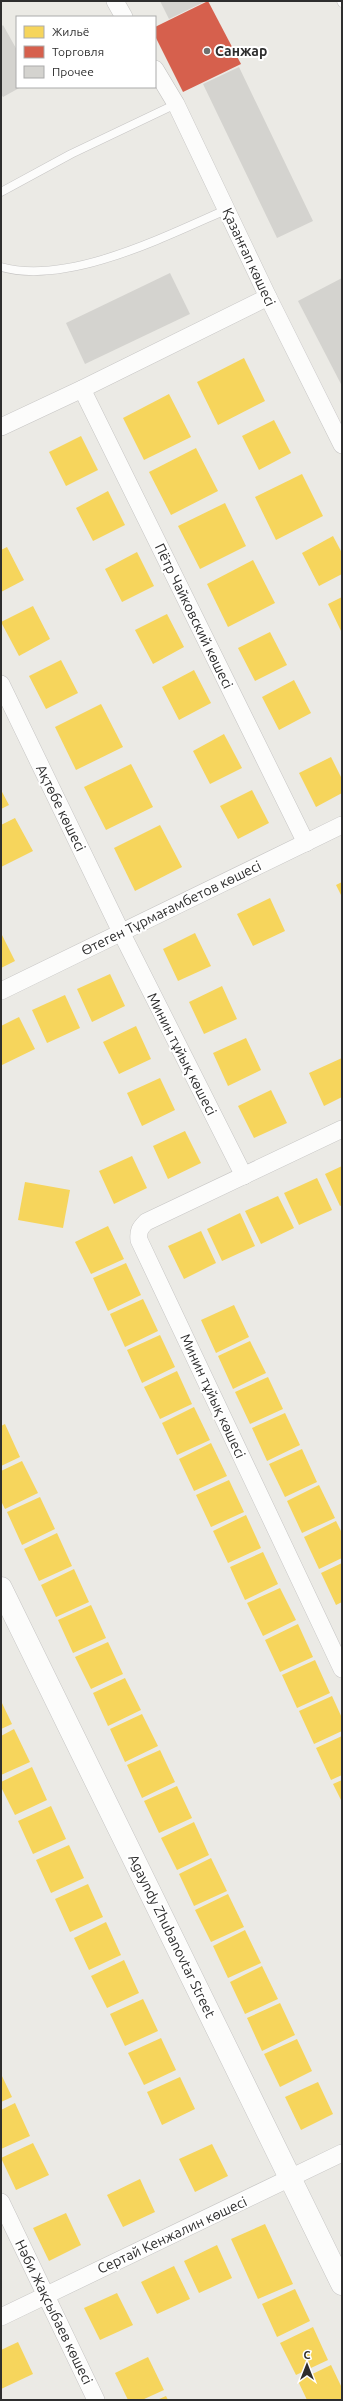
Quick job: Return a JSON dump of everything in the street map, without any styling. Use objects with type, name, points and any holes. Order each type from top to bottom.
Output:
[{"type":"street","points":[[115,1],[123,16]]},
{"type":"street","name":"Қазанғап көшесі","points":[[156,71],[176,104],[228,209],[268,297],[342,445]]},
{"type":"street","points":[[1,427],[82,390],[268,297]]},
{"type":"street","name":"Пётр Чайковский көшесі","points":[[82,390],[306,843]]},
{"type":"street","name":"Ақтөбе көшесі","points":[[1,684],[121,932]]},
{"type":"street","name":"Өтеген Тұрмағамбетов көшесі","points":[[1,992],[342,825]]},
{"type":"street","name":"Минин тұйық көшесі","points":[[121,932],[244,1176]]},
{"type":"street","name":"Минин тұйық көшесі","points":[[342,1129],[146,1222],[140,1227],[139,1240],[342,1669]]},
{"type":"street","name":"Agayndy Zhubanovtar Street","points":[[1,1588],[342,2284]]},
{"type":"street","name":"Сертай Кенжалин көшесі","points":[[1,2317],[291,2179],[342,2153]]},
{"type":"street","name":"Нәби Жақсыбаев көшесі","points":[[1,2202],[96,2400]]},
{"type":"lane","points":[[1,192],[71,154],[176,104]]},
{"type":"lane","points":[[1,267],[11,270],[54,272],[139,248],[228,209]]},
{"type":"building: Жильё","points":[[244,358],[265,401],[218,425],[197,382]]},
{"type":"building: Жильё","points":[[169,394],[191,437],[144,460],[123,418]]},
{"type":"building: Жильё","points":[[274,420],[291,453],[259,470],[242,436]]},
{"type":"building: Жильё","points":[[81,436],[98,470],[66,486],[49,452]]},
{"type":"building: Жильё","points":[[196,448],[218,491],[171,515],[149,472]]},
{"type":"building: Жильё","points":[[302,474],[323,516],[276,540],[255,497]]},
{"type":"building: Жильё","points":[[108,491],[125,525],[93,541],[76,508]]},
{"type":"building: Жильё","points":[[225,503],[246,546],[200,569],[178,526]]},
{"type":"building: Жильё","points":[[333,536],[342,553],[342,574],[319,586],[302,553]]},
{"type":"building: Жильё","points":[[7,547],[24,580],[1,592],[1,550]]},
{"type":"building: Жильё","points":[[137,552],[154,586],[122,602],[105,569]]},
{"type":"building: Жильё","points":[[253,560],[275,603],[228,627],[207,584]]},
{"type":"building: Жильё","points":[[342,597],[342,633],[328,604]]},
{"type":"building: Жильё","points":[[33,606],[50,639],[19,656],[1,622]]},
{"type":"building: Жильё","points":[[167,614],[184,647],[153,664],[135,630]]},
{"type":"building: Жильё","points":[[270,632],[287,665],[255,681],[238,648]]},
{"type":"building: Жильё","points":[[61,660],[78,693],[46,709],[29,676]]},
{"type":"building: Жильё","points":[[194,670],[211,703],[179,720],[162,687]]},
{"type":"building: Жильё","points":[[294,680],[311,713],[279,730],[262,697]]},
{"type":"building: Жильё","points":[[101,704],[123,747],[76,770],[55,727]]},
{"type":"building: Жильё","points":[[224,734],[242,768],[210,784],[193,751]]},
{"type":"building: Жильё","points":[[331,757],[342,779],[342,793],[316,807],[299,773]]},
{"type":"building: Жильё","points":[[131,764],[153,807],[106,830],[84,787]]},
{"type":"building: Жильё","points":[[1,790],[9,805],[1,809]]},
{"type":"building: Жильё","points":[[252,790],[269,823],[238,839],[220,806]]},
{"type":"building: Жильё","points":[[15,818],[33,851],[1,867],[1,825]]},
{"type":"building: Жильё","points":[[160,825],[182,867],[135,891],[114,848]]},
{"type":"building: Жильё","points":[[342,882],[342,897],[336,885]]},
{"type":"building: Жильё","points":[[270,898],[285,931],[253,946],[237,914]]},
{"type":"building: Жильё","points":[[1,933],[15,961],[1,968]]},
{"type":"building: Жильё","points":[[195,933],[211,966],[178,981],[163,949]]},
{"type":"building: Жильё","points":[[110,974],[125,1006],[92,1022],[77,989]]},
{"type":"building: Жильё","points":[[222,986],[237,1019],[204,1034],[189,1002]]},
{"type":"building: Жильё","points":[[65,995],[80,1028],[47,1043],[32,1010]]},
{"type":"building: Жильё","points":[[19,1017],[35,1049],[2,1065],[1,1026]]},
{"type":"building: Жильё","points":[[136,1026],[151,1059],[119,1074],[103,1042]]},
{"type":"building: Жильё","points":[[246,1038],[261,1070],[228,1086],[213,1053]]},
{"type":"building: Жильё","points":[[342,1058],[342,1097],[324,1106],[309,1073]]},
{"type":"building: Жильё","points":[[160,1078],[175,1110],[142,1126],[127,1093]]},
{"type":"building: Жильё","points":[[271,1090],[287,1123],[254,1138],[238,1106]]},
{"type":"building: Жильё","points":[[185,1131],[201,1163],[168,1179],[153,1146]]},
{"type":"building: Жильё","points":[[132,1156],[147,1188],[114,1204],[99,1171]]},
{"type":"building: Жильё","points":[[342,1166],[342,1205],[340,1206],[325,1174]]},
{"type":"building: Жильё","points":[[317,1178],[332,1210],[299,1225],[284,1193]]},
{"type":"building: Жильё","points":[[25,1182],[70,1190],[63,1228],[18,1220]]},
{"type":"building: Жильё","points":[[278,1196],[294,1228],[261,1244],[245,1211]]},
{"type":"building: Жильё","points":[[240,1213],[255,1246],[222,1261],[207,1229]]},
{"type":"building: Жильё","points":[[108,1226],[124,1259],[91,1274],[75,1242]]},
{"type":"building: Жильё","points":[[201,1231],[216,1263],[184,1279],[168,1246]]},
{"type":"building: Жильё","points":[[126,1263],[141,1295],[108,1311],[93,1278]]},
{"type":"building: Жильё","points":[[143,1299],[158,1331],[125,1347],[110,1314]]},
{"type":"building: Жильё","points":[[234,1305],[249,1337],[216,1353],[201,1320]]},
{"type":"building: Жильё","points":[[160,1335],[175,1367],[142,1383],[127,1350]]},
{"type":"building: Жильё","points":[[250,1341],[266,1373],[233,1389],[218,1356]]},
{"type":"building: Жильё","points":[[177,1371],[192,1404],[160,1419],[144,1387]]},
{"type":"building: Жильё","points":[[268,1377],[283,1409],[250,1424],[235,1392]]},
{"type":"building: Жильё","points":[[194,1407],[210,1440],[177,1455],[162,1423]]},
{"type":"building: Жильё","points":[[285,1413],[300,1445],[267,1461],[252,1428]]},
{"type":"building: Жильё","points":[[5,1424],[20,1457],[1,1466],[1,1426]]},
{"type":"building: Жильё","points":[[211,1443],[227,1476],[194,1491],[179,1459]]},
{"type":"building: Жильё","points":[[302,1449],[317,1482],[285,1497],[269,1464]]},
{"type":"building: Жильё","points":[[22,1461],[38,1493],[5,1509],[1,1501],[1,1471]]},
{"type":"building: Жильё","points":[[229,1480],[244,1512],[211,1527],[196,1495]]},
{"type":"building: Жильё","points":[[319,1485],[335,1518],[302,1533],[287,1501]]},
{"type":"building: Жильё","points":[[40,1497],[55,1529],[22,1545],[7,1512]]},
{"type":"building: Жильё","points":[[246,1515],[261,1548],[228,1563],[213,1531]]},
{"type":"building: Жильё","points":[[336,1521],[342,1533],[342,1558],[319,1569],[304,1537]]},
{"type":"building: Жильё","points":[[57,1533],[72,1566],[39,1581],[24,1549]]},
{"type":"building: Жильё","points":[[263,1552],[278,1584],[245,1600],[230,1567]]},
{"type":"building: Жильё","points":[[342,1563],[342,1602],[336,1605],[321,1573]]},
{"type":"building: Жильё","points":[[74,1569],[89,1602],[56,1617],[41,1585]]},
{"type":"building: Жильё","points":[[280,1588],[296,1620],[263,1636],[247,1603]]},
{"type":"building: Жильё","points":[[91,1605],[106,1638],[73,1653],[58,1620]]},
{"type":"building: Жильё","points":[[298,1624],[313,1657],[280,1672],[265,1640]]},
{"type":"building: Жильё","points":[[108,1642],[123,1674],[91,1689],[75,1657]]},
{"type":"building: Жильё","points":[[315,1660],[330,1693],[297,1708],[282,1675]]},
{"type":"building: Жильё","points":[[125,1678],[141,1710],[108,1726],[93,1693]]},
{"type":"building: Жильё","points":[[332,1696],[342,1718],[342,1731],[314,1744],[299,1711]]},
{"type":"building: Жильё","points":[[1,1701],[12,1724],[1,1729]]},
{"type":"building: Жильё","points":[[142,1714],[158,1746],[125,1762],[110,1729]]},
{"type":"building: Жильё","points":[[14,1729],[30,1762],[1,1775],[1,1736]]},
{"type":"building: Жильё","points":[[342,1736],[342,1775],[331,1780],[316,1748]]},
{"type":"building: Жильё","points":[[160,1750],[175,1782],[142,1798],[127,1765]]},
{"type":"building: Жильё","points":[[32,1767],[47,1800],[15,1815],[1,1787],[1,1782]]},
{"type":"building: Жильё","points":[[342,1780],[342,1802],[333,1784]]},
{"type":"building: Жильё","points":[[177,1786],[192,1818],[159,1833],[144,1801]]},
{"type":"building: Жильё","points":[[51,1806],[66,1839],[33,1854],[18,1821]]},
{"type":"building: Жильё","points":[[194,1822],[209,1855],[177,1870],[161,1838]]},
{"type":"building: Жильё","points":[[69,1845],[84,1878],[51,1893],[36,1860]]},
{"type":"building: Жильё","points":[[211,1858],[227,1891],[194,1906],[179,1874]]},
{"type":"building: Жильё","points":[[88,1884],[103,1917],[70,1932],[55,1899]]},
{"type":"building: Жильё","points":[[228,1894],[244,1927],[211,1942],[195,1910]]},
{"type":"building: Жильё","points":[[106,1922],[121,1955],[89,1970],[74,1938]]},
{"type":"building: Жильё","points":[[245,1930],[261,1963],[228,1978],[213,1946]]},
{"type":"building: Жильё","points":[[124,1960],[139,1993],[107,2008],[91,1976]]},
{"type":"building: Жильё","points":[[262,1966],[278,1999],[245,2014],[230,1982]]},
{"type":"building: Жильё","points":[[143,1999],[158,2031],[125,2046],[110,2014]]},
{"type":"building: Жильё","points":[[280,2003],[295,2035],[262,2051],[247,2018]]},
{"type":"building: Жильё","points":[[161,2038],[176,2070],[144,2085],[128,2053]]},
{"type":"building: Жильё","points":[[297,2039],[312,2071],[280,2087],[264,2054]]},
{"type":"building: Жильё","points":[[1,2074],[12,2097],[1,2102]]},
{"type":"building: Жильё","points":[[180,2077],[195,2109],[162,2125],[147,2092]]},
{"type":"building: Жильё","points":[[318,2082],[333,2114],[301,2130],[285,2097]]},
{"type":"building: Жильё","points":[[15,2103],[30,2136],[1,2149],[1,2110]]},
{"type":"building: Жильё","points":[[33,2143],[49,2175],[16,2190],[1,2158]]},
{"type":"building: Жильё","points":[[212,2144],[228,2176],[195,2192],[179,2159]]},
{"type":"building: Жильё","points":[[140,2179],[155,2212],[123,2227],[107,2195]]},
{"type":"building: Жильё","points":[[66,2213],[81,2245],[49,2261],[33,2228]]},
{"type":"building: Жильё","points":[[265,2224],[293,2284],[258,2299],[231,2239]]},
{"type":"building: Жильё","points":[[217,2245],[232,2278],[199,2293],[184,2261]]},
{"type":"building: Жильё","points":[[174,2266],[190,2299],[157,2314],[141,2282]]},
{"type":"building: Жильё","points":[[295,2289],[310,2321],[277,2337],[262,2304]]},
{"type":"building: Жильё","points":[[117,2293],[133,2325],[100,2340],[84,2308]]},
{"type":"building: Жильё","points":[[313,2327],[328,2360],[296,2375],[280,2343]]},
{"type":"building: Жильё","points":[[18,2342],[33,2374],[1,2389],[1,2350]]},
{"type":"building: Жильё","points":[[148,2357],[164,2390],[142,2400],[128,2400],[115,2373]]},
{"type":"building: Жильё","points":[[331,2365],[342,2388],[342,2400],[307,2400],[298,2381]]},
{"type":"building: Жильё","points":[[166,2396],[168,2400],[157,2400]]},
{"type":"building: Торговля","points":[[208,1],[241,64],[183,92],[156,38],[156,27]]},
{"type":"building: Прочее","points":[[160,1],[204,1],[204,2],[169,19]]},
{"type":"building: Прочее","points":[[3,25],[16,48],[16,88],[19,88],[3,97],[1,94],[1,27]]},
{"type":"building: Прочее","points":[[239,67],[313,221],[277,238],[203,84]]},
{"type":"building: Прочее","points":[[170,273],[190,314],[85,364],[66,323]]},
{"type":"building: Прочее","points":[[342,278],[342,386],[298,301]]},
{"type":"place","name":"Санжар","points":[[207,51]]}]
